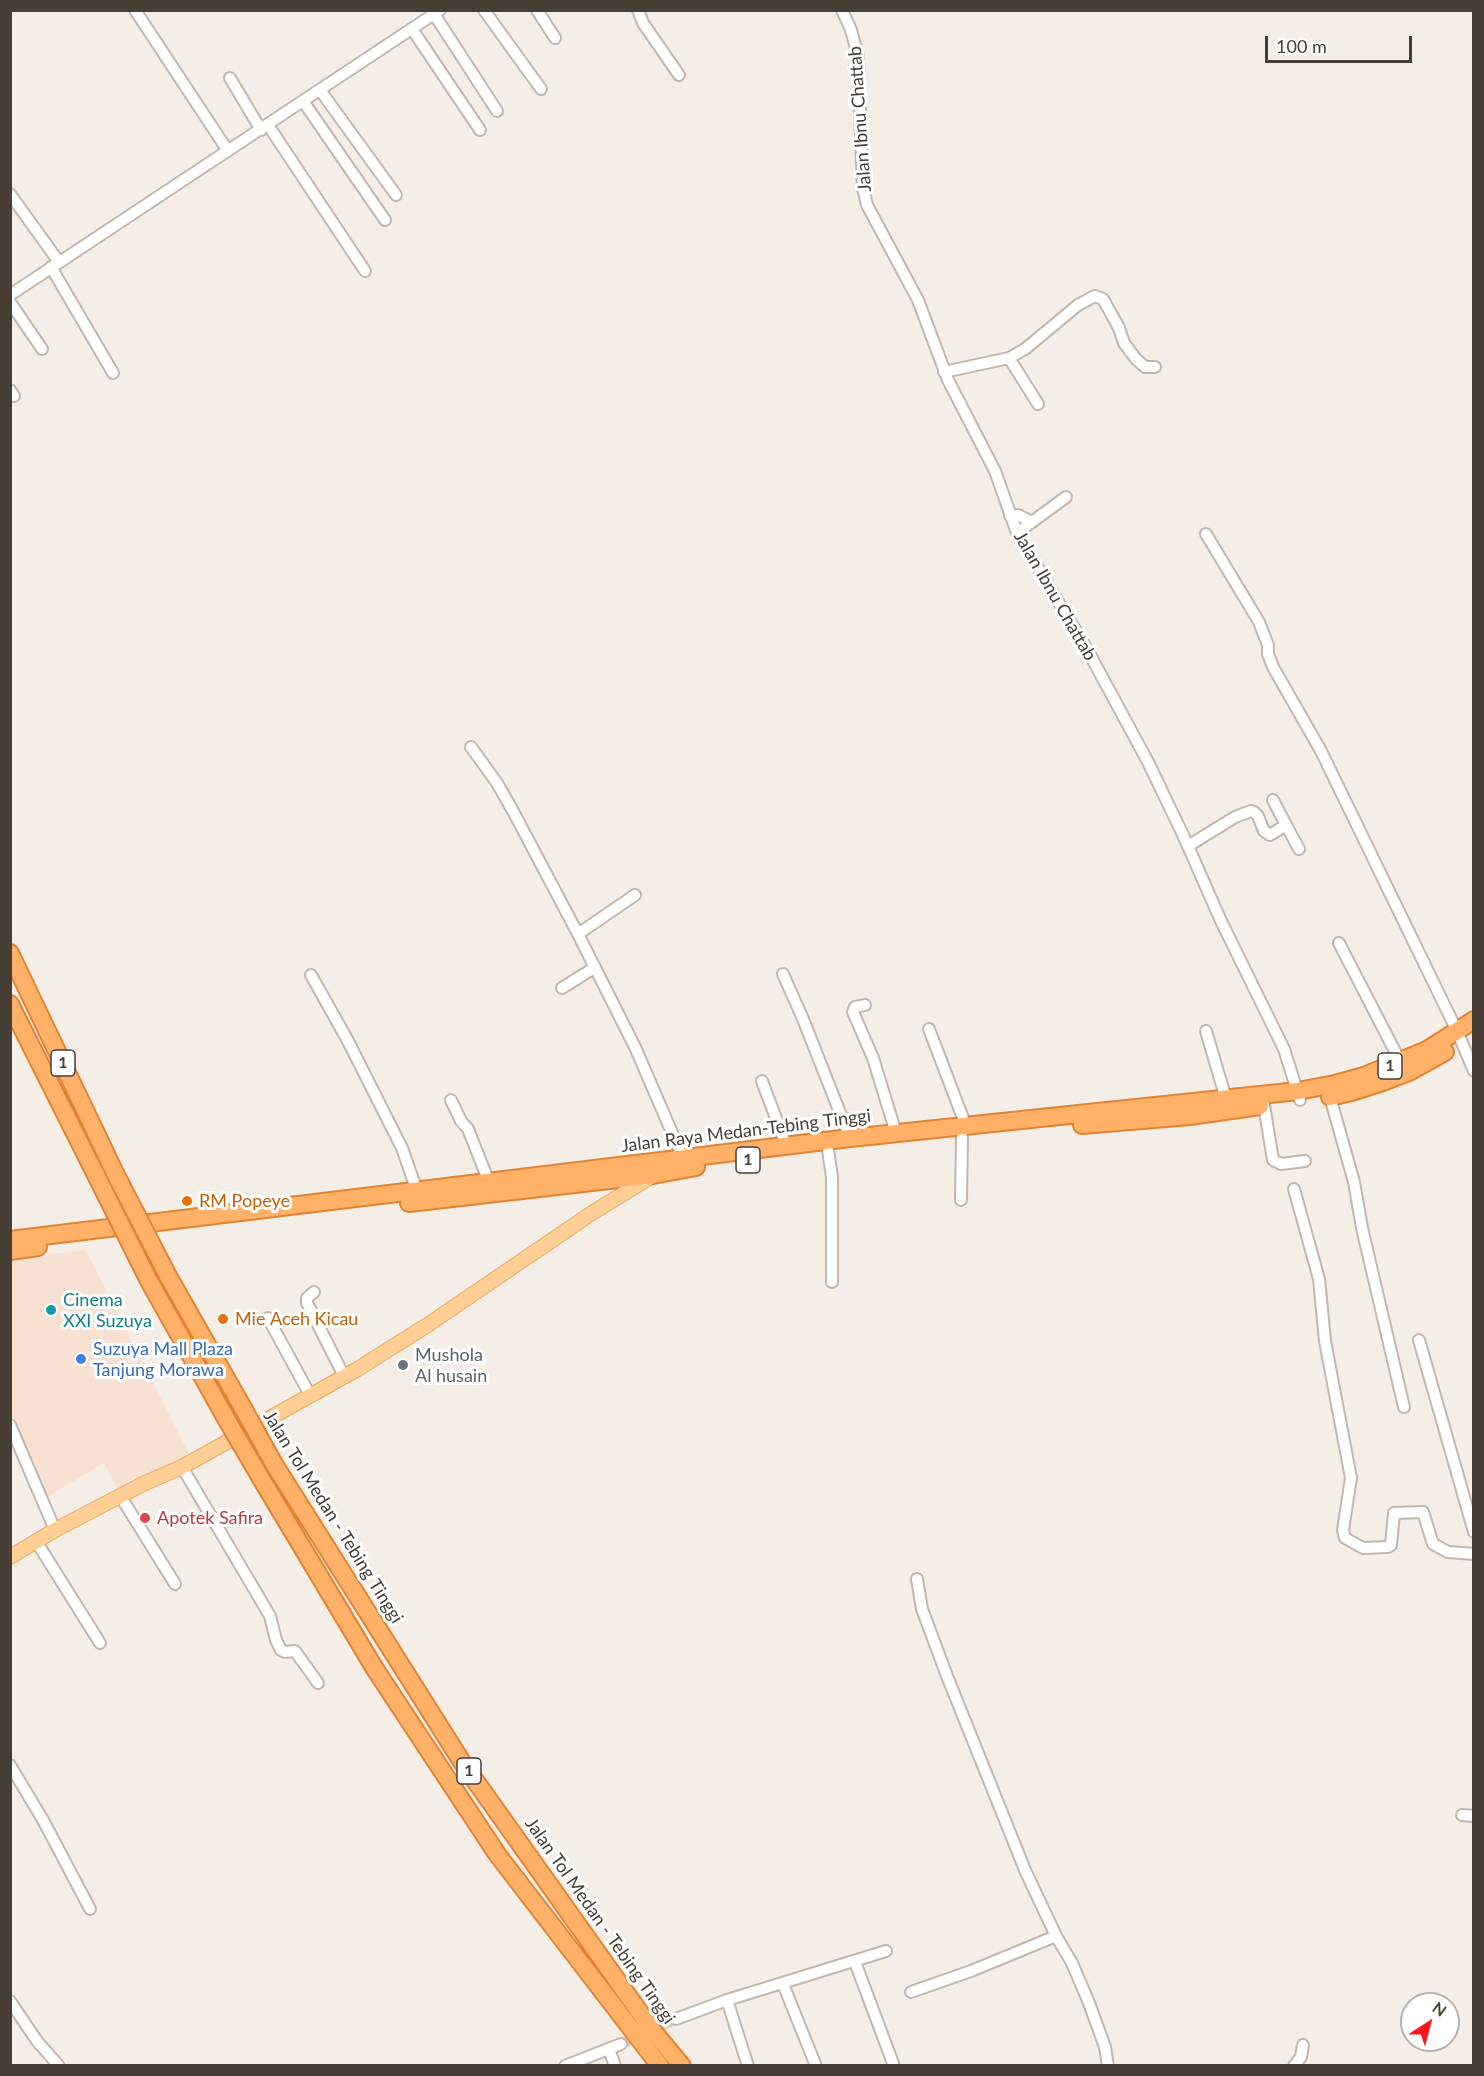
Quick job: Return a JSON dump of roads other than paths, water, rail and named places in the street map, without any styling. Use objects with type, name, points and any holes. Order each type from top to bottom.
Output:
[{"type":"highway","name":"Jalan Tol Medan - Tebing Tinggi","points":[[10,953],[115,1173],[168,1276],[274,1464],[462,1762],[653,2031],[682,2066]]},
{"type":"highway","name":"1","points":[[10,1004],[148,1279],[228,1422],[375,1669],[498,1854],[660,2066]]},
{"type":"highway","name":"Jalan Raya Medan-Tebing Tinggi","points":[[10,1240],[489,1182],[691,1168],[1165,1103],[1330,1096],[1355,1091],[1408,1072],[1464,1036],[1473,1020]]},
{"type":"highway","name":"Jalan Raya Medan-Tebing Tinggi","points":[[10,1251],[169,1229],[618,1187],[653,1169],[683,1158],[786,1145],[896,1133],[964,1132],[1190,1116],[1264,1105],[1299,1096],[1365,1076],[1464,1036]]},
{"type":"main road","points":[[10,1557],[55,1530],[145,1483],[182,1467],[344,1376],[426,1326],[618,1187]]},
{"type":"street","points":[[135,10],[228,151]]},
{"type":"street","points":[[484,10],[542,89]]},
{"type":"street","points":[[537,10],[555,38]]},
{"type":"street","points":[[638,10],[644,23],[679,75]]},
{"type":"street","name":"Jalan Ibnu Chattab","points":[[842,10],[851,30],[858,56],[863,188],[867,205],[918,300],[938,350],[944,372],[995,471],[1017,533],[1093,661],[1148,762],[1221,921],[1284,1048],[1299,1096]]},
{"type":"street","points":[[10,296],[437,12],[497,111]]},
{"type":"street","points":[[412,29],[480,130]]},
{"type":"street","points":[[230,78],[365,271]]},
{"type":"street","points":[[320,90],[396,195]]},
{"type":"street","points":[[303,101],[385,220]]},
{"type":"street","points":[[10,194],[55,265],[113,373]]},
{"type":"street","points":[[944,372],[1010,358],[1025,349],[1078,305],[1095,296],[1104,299],[1124,343],[1136,359],[1145,366],[1155,367]]},
{"type":"street","points":[[10,302],[42,349]]},
{"type":"street","points":[[1010,358],[1038,404]]},
{"type":"street","points":[[1017,533],[1066,497]]},
{"type":"street","points":[[1010,516],[1018,515],[1032,522]]},
{"type":"street","points":[[1206,534],[1258,622],[1268,645],[1268,654],[1273,667],[1321,751],[1464,1036],[1473,1071]]},
{"type":"street","points":[[471,747],[497,783],[578,934],[635,1047],[683,1158]]},
{"type":"street","points":[[1273,800],[1299,849]]},
{"type":"street","points":[[1188,846],[1235,817],[1251,811],[1258,816],[1264,831],[1270,835],[1286,825]]},
{"type":"street","points":[[578,934],[635,895]]},
{"type":"street","points":[[1339,943],[1401,1061]]},
{"type":"street","points":[[562,988],[594,969]]},
{"type":"street","points":[[783,974],[850,1138]]},
{"type":"street","points":[[311,975],[348,1041],[397,1138],[407,1159],[417,1191]]},
{"type":"street","points":[[865,1005],[855,1007],[853,1012],[873,1058],[896,1133]]},
{"type":"street","points":[[929,1029],[964,1132],[961,1200]]},
{"type":"street","points":[[1206,1031],[1226,1099]]},
{"type":"street","points":[[762,1081],[786,1145]]},
{"type":"street","points":[[1330,1096],[1354,1182],[1362,1228],[1404,1407]]},
{"type":"street","points":[[451,1100],[461,1121],[468,1129],[489,1182]]},
{"type":"street","points":[[1264,1105],[1273,1160],[1281,1164],[1305,1161]]},
{"type":"street","points":[[828,1150],[832,1177],[832,1282]]},
{"type":"street","points":[[1294,1189],[1319,1279],[1325,1341],[1351,1478],[1345,1538],[1363,1548],[1388,1547],[1391,1545],[1394,1513],[1423,1512],[1433,1544],[1448,1552],[1473,1554]]},
{"type":"street","points":[[314,1292],[307,1298],[307,1303],[344,1376]]},
{"type":"street","points":[[268,1318],[310,1395]]},
{"type":"street","points":[[1419,1340],[1473,1532]]},
{"type":"street","points":[[10,1425],[55,1530]]},
{"type":"street","points":[[182,1467],[270,1616],[281,1650],[295,1651],[318,1683]]},
{"type":"street","points":[[121,1497],[175,1584]]},
{"type":"street","points":[[36,1542],[100,1643]]},
{"type":"street","points":[[917,1580],[922,1609],[947,1676],[1025,1869],[1056,1936],[1072,1963],[1105,2046],[1108,2066]]},
{"type":"street","points":[[10,1765],[43,1820],[90,1909]]},
{"type":"street","points":[[911,1992],[971,1971],[1056,1936]]},
{"type":"street","points":[[676,2019],[886,1951]]},
{"type":"street","points":[[855,1962],[894,2066]]},
{"type":"street","points":[[783,1984],[816,2066]]},
{"type":"street","points":[[10,2001],[37,2041],[60,2066]]},
{"type":"street","points":[[727,2001],[748,2066]]},
{"type":"street","points":[[565,2066],[621,2044]]},
{"type":"street","points":[[1293,2066],[1301,2057],[1303,2046]]},
{"type":"street","points":[[609,2049],[615,2066]]},
{"type":"tunnel","points":[[621,2044],[676,2019]]},
{"type":"place","name":"RM Popeye","points":[[187,1201]]},
{"type":"place","name":"Cinema XXI Suzuya","points":[[51,1310]]},
{"type":"place","name":"Mie Aceh Kicau","points":[[223,1319]]},
{"type":"place","name":"Suzuya Mall Plaza Tanjung Morawa","points":[[81,1359]]},
{"type":"place","name":"Mushola Al husain","points":[[403,1365]]},
{"type":"place","name":"Apotek Safira","points":[[145,1518]]}]
